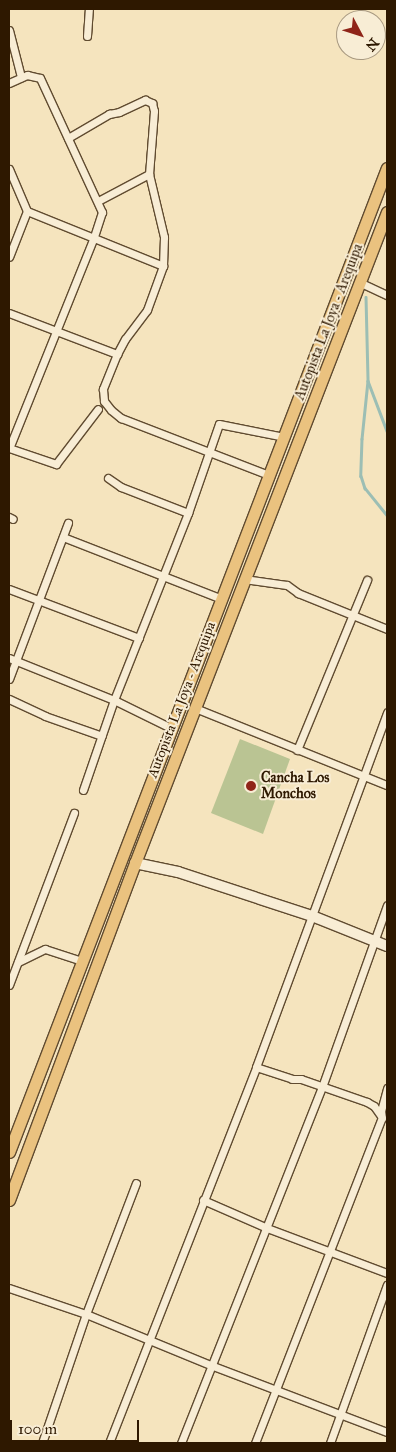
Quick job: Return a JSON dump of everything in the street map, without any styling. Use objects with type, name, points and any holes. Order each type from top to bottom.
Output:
[{"type":"main road","name":"Autopista La Joya - Arequipa","points":[[9,1152],[387,168]]},
{"type":"main road","name":"Autopista La Joya - Arequipa","points":[[9,1200],[135,863],[387,212]]},
{"type":"street","points":[[87,36],[89,9]]},
{"type":"street","points":[[9,30],[21,77]]},
{"type":"street","points":[[9,82],[27,75],[40,78],[102,212],[94,237],[9,448],[56,464],[98,409]]},
{"type":"street","points":[[68,138],[109,114],[120,112],[145,100],[152,102],[153,125],[149,174],[164,237],[163,266],[147,310],[125,339],[117,354],[102,395],[111,410],[121,418],[269,474]]},
{"type":"street","points":[[9,169],[27,211],[9,257]]},
{"type":"street","points":[[98,201],[149,174]]},
{"type":"street","points":[[27,211],[163,266]]},
{"type":"street","points":[[361,283],[387,295]]},
{"type":"street","points":[[9,313],[117,354]]},
{"type":"street","points":[[83,790],[114,700],[188,513],[220,424],[284,437]]},
{"type":"street","points":[[108,478],[121,487],[188,513]]},
{"type":"street","points":[[9,679],[12,660],[68,523]]},
{"type":"street","points":[[63,537],[222,599]]},
{"type":"street","points":[[244,579],[287,585],[298,593],[387,628]]},
{"type":"street","points":[[297,750],[367,580]]},
{"type":"street","points":[[9,589],[38,598],[139,638]]},
{"type":"street","points":[[12,660],[114,700],[171,728]]},
{"type":"street","points":[[9,699],[45,716],[102,736]]},
{"type":"street","points":[[195,708],[387,785]]},
{"type":"street","points":[[109,1443],[148,1339],[256,1067],[362,775],[387,712]]},
{"type":"street","points":[[9,984],[74,813]]},
{"type":"street","points":[[135,863],[178,872],[312,916],[387,946]]},
{"type":"street","points":[[181,1443],[322,1086],[387,904]]},
{"type":"street","points":[[18,962],[45,949],[81,962]]},
{"type":"street","points":[[256,1067],[322,1086],[367,1102],[374,1106],[382,1118]]},
{"type":"street","points":[[256,1443],[382,1118],[380,1111],[387,1088]]},
{"type":"street","points":[[42,1443],[86,1314],[136,1183]]},
{"type":"street","points":[[203,1200],[267,1228],[387,1273]]},
{"type":"street","points":[[330,1443],[387,1285]]},
{"type":"street","points":[[9,1288],[86,1314],[213,1366],[387,1432]]},
{"type":"green space","name":"Cancha Los Monchos","points":[[240,739],[290,759],[263,834],[211,813]]},
{"type":"waterway","points":[[366,297],[368,381],[387,431]]},
{"type":"waterway","points":[[368,381],[362,439],[361,476],[365,488],[387,515]]},
{"type":"place","name":"Cancha Los Monchos","points":[[251,786]]}]
